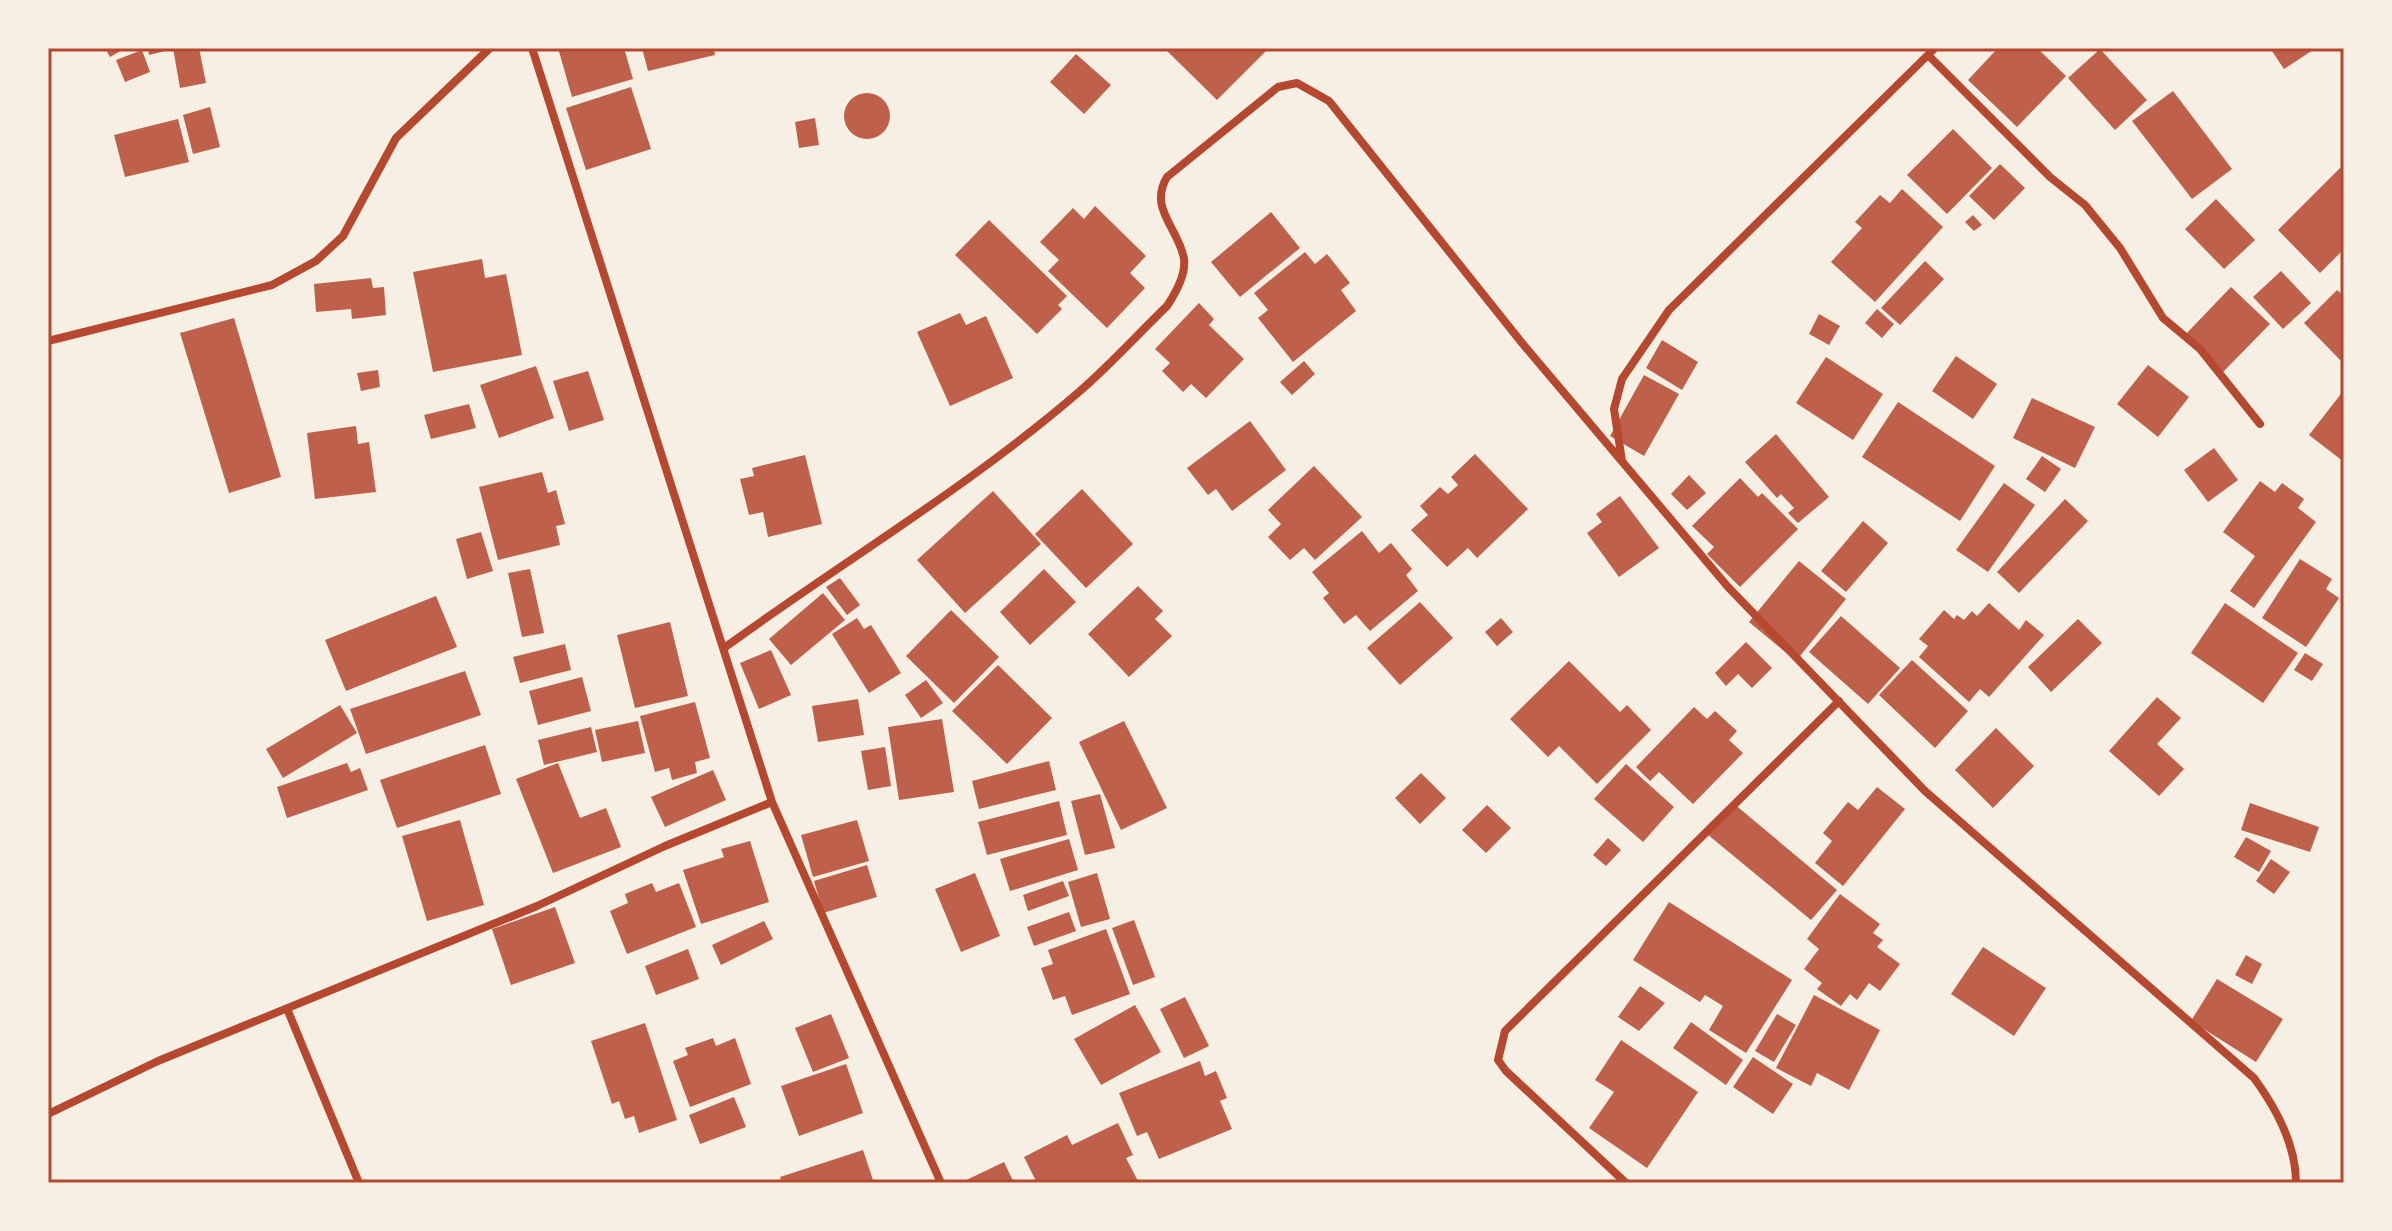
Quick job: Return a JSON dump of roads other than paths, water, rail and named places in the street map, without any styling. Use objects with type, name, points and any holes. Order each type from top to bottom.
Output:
[{"type":"street","points":[[48,341],[272,285],[316,261],[343,236],[396,138],[490,48]]},
{"type":"street","points":[[532,48],[772,802],[941,1183]]},
{"type":"street","points":[[1622,462],[1614,409],[1622,379],[1669,310],[1935,48]]},
{"type":"street","points":[[1928,55],[2050,177],[2085,205],[2120,248],[2163,318],[2200,349],[2260,424]]},
{"type":"street","points":[[724,648],[818,580],[966,482],[1081,391],[1167,306],[1177,291],[1184,260],[1160,205],[1160,189],[1167,177],[1287,83],[1312,89],[1329,101],[1622,462],[1728,587],[1925,791],[2254,1078],[2269,1098],[2285,1131],[2296,1168],[2296,1183]]},
{"type":"street","points":[[1626,1183],[1506,1071],[1498,1060],[1505,1031],[1839,701]]},
{"type":"street","points":[[48,1114],[158,1061],[288,1011],[387,965],[537,906],[665,846],[772,802]]},
{"type":"street","points":[[288,1011],[359,1183]]}]
